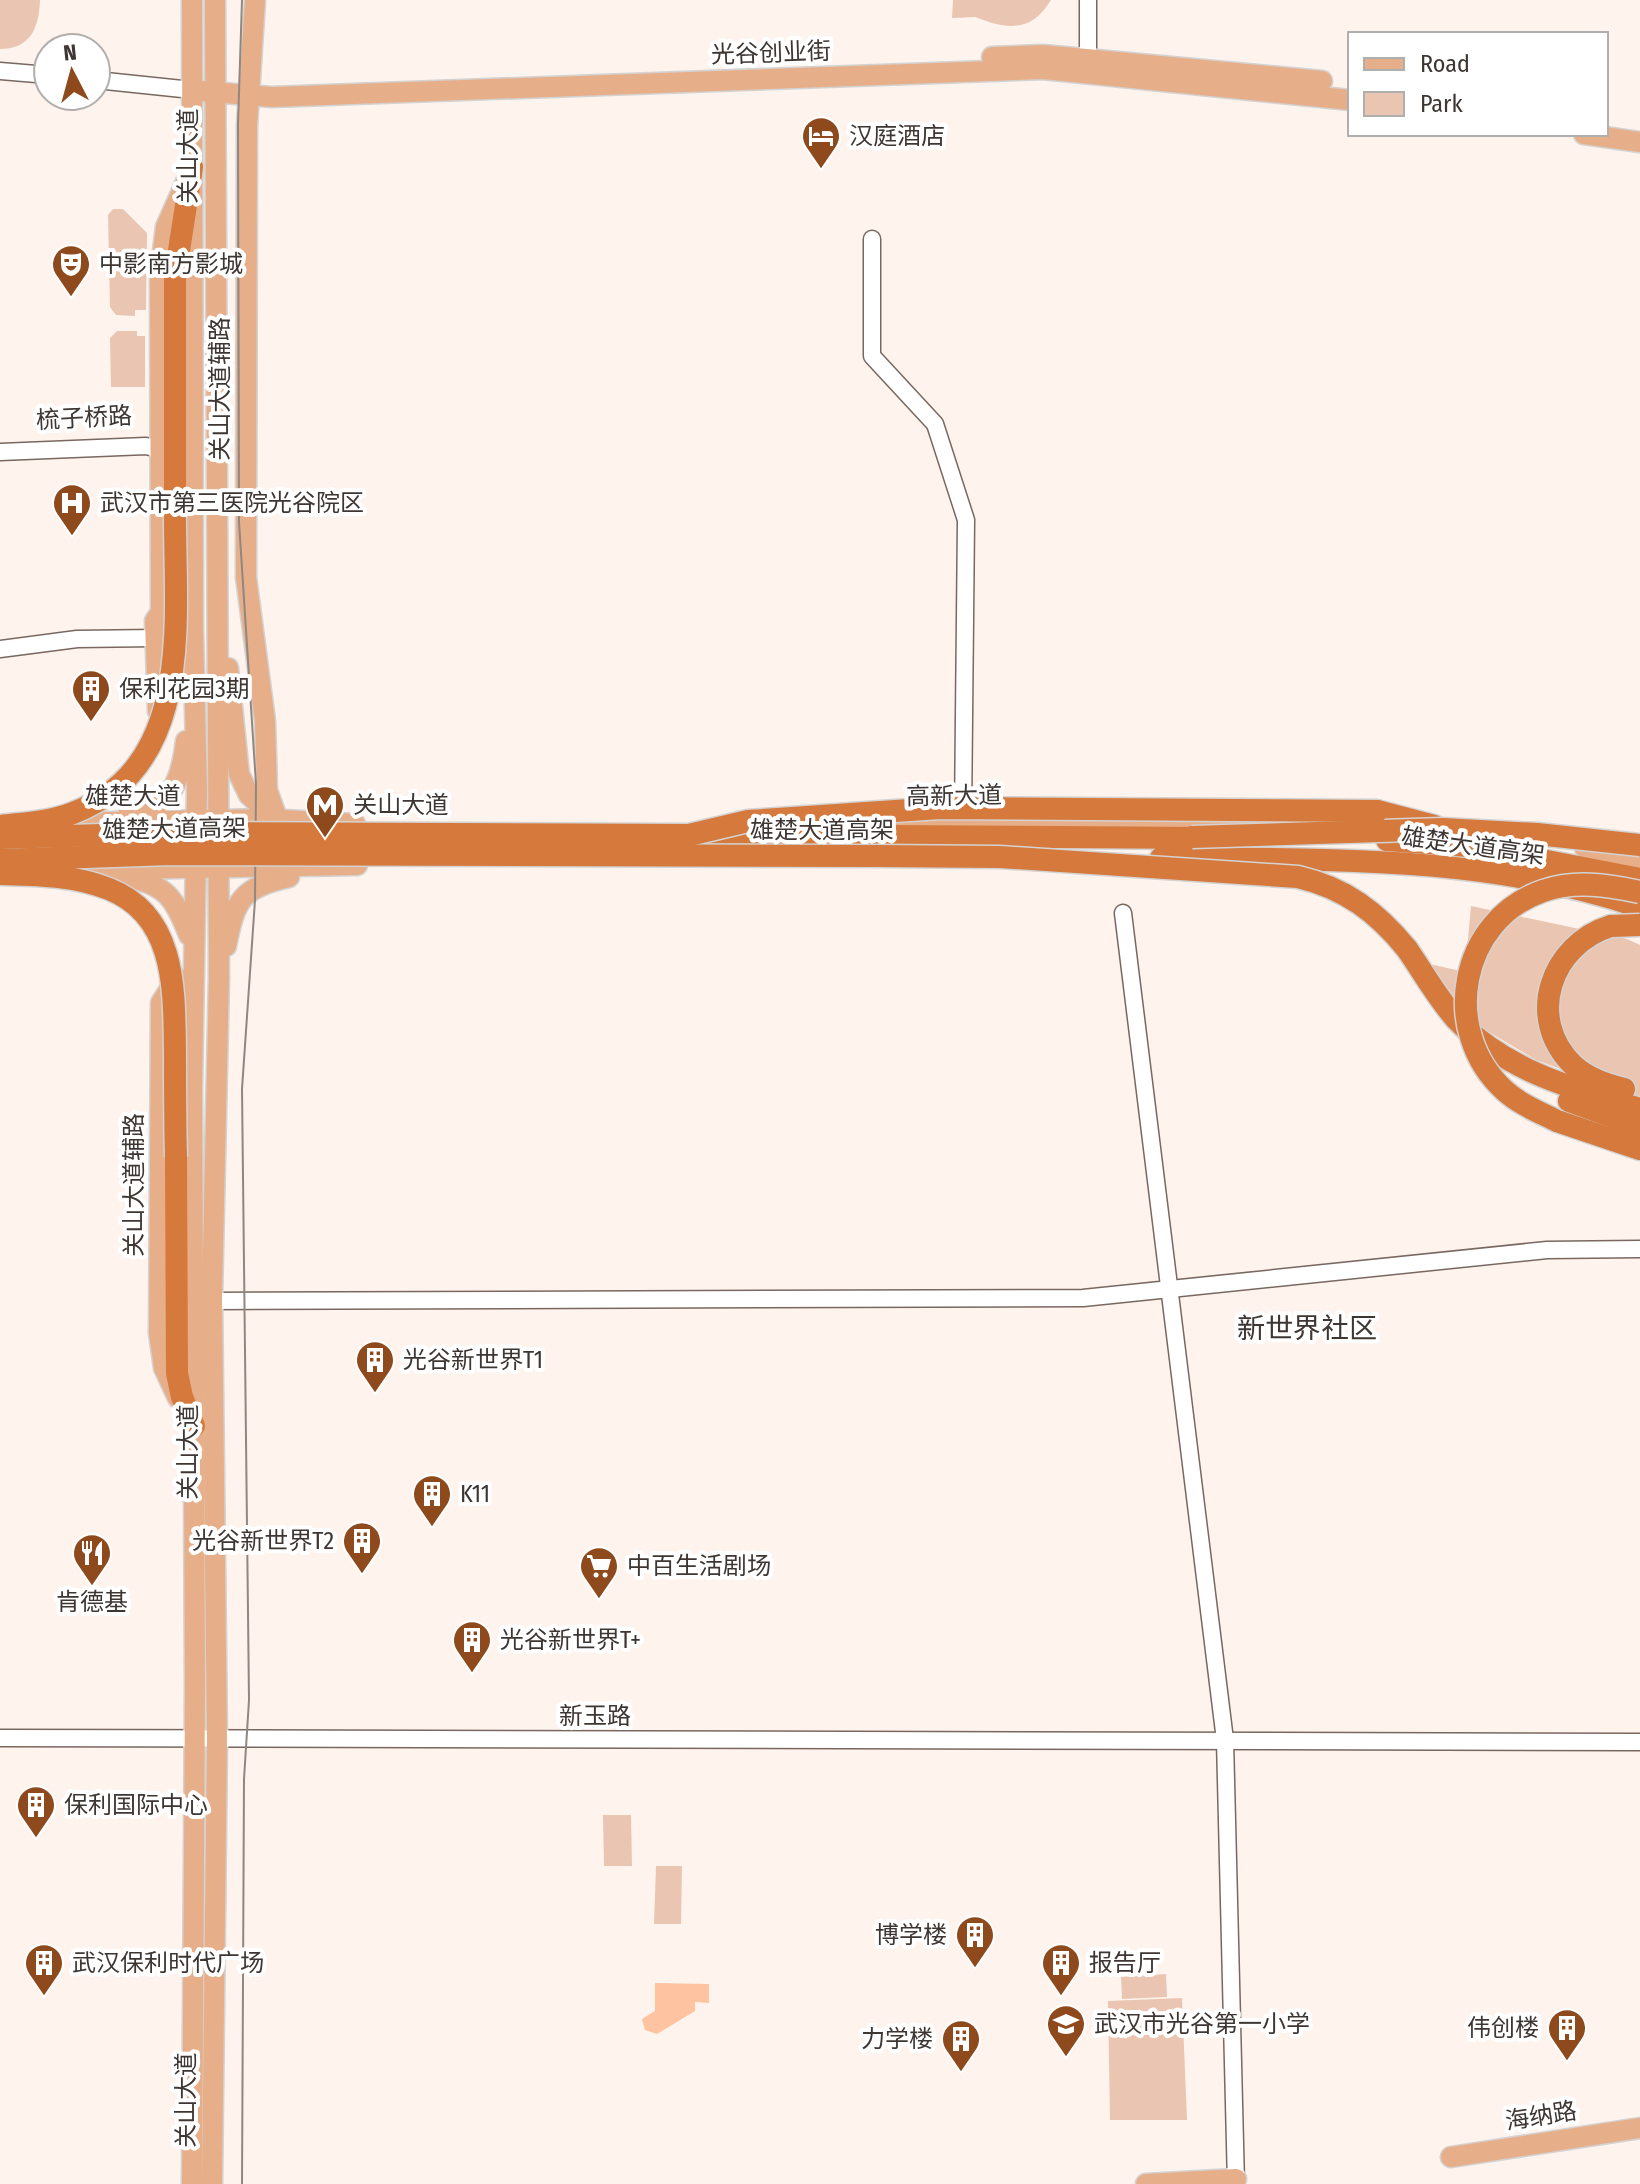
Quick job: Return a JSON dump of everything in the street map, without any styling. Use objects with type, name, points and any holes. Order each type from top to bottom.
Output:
[{"type":"highway","points":[[0,826],[51,819],[95,803],[131,775],[147,755],[161,726],[172,684],[175,276],[192,167]]},
{"type":"highway","points":[[689,835],[748,821],[940,808],[1377,811],[1470,835]]},
{"type":"highway","points":[[1192,837],[1443,829],[1537,834],[1640,845]]},
{"type":"highway","name":"雄楚大道高架","points":[[0,838],[170,833],[1383,840],[1469,846],[1640,879]]},
{"type":"highway","name":"雄楚大道高架","points":[[0,860],[171,854],[1394,861],[1517,876],[1640,907]]},
{"type":"highway","points":[[1000,857],[1278,875],[1315,881],[1347,894],[1381,920],[1484,1051],[1558,1097],[1640,1127]]},
{"type":"highway","points":[[0,872],[52,876],[111,890],[141,911],[159,934],[170,962],[174,992],[177,1373],[182,1397],[194,1426]]},
{"type":"highway","points":[[1640,892],[1569,885],[1546,890],[1513,906],[1499,918],[1476,950],[1469,968],[1465,1008],[1467,1027],[1481,1061],[1506,1092],[1557,1121],[1640,1149]]},
{"type":"highway","points":[[1640,925],[1611,926],[1578,941],[1558,965],[1547,1000],[1552,1031],[1571,1062],[1602,1083],[1640,1094]]},
{"type":"highway","points":[[1456,1019],[1485,1044],[1517,1065],[1562,1086],[1640,1109]]},
{"type":"main road","name":"关山大道","points":[[192,0],[196,821],[192,2184]]},
{"type":"main road","name":"关山大道","points":[[212,2184],[217,1739],[212,1301],[219,977],[216,869],[215,0]]},
{"type":"main road","name":"关山大道辅路","points":[[255,0],[250,90],[246,577],[265,721],[267,790],[272,820]]},
{"type":"main road","name":"光谷创业街","points":[[192,86],[250,90],[1088,66],[1348,86]]},
{"type":"main road","name":"光谷创业街","points":[[1088,66],[1348,100]]},
{"type":"main road","points":[[1608,123],[1640,128]]},
{"type":"main road","points":[[1598,136],[1640,142]]},
{"type":"main road","points":[[55,823],[97,810],[114,801],[142,771],[157,727],[155,621],[161,612],[163,425],[160,275],[166,227],[192,167]]},
{"type":"main road","points":[[161,612],[193,612]]},
{"type":"main road","points":[[215,613],[228,669],[239,774],[249,795],[272,820]]},
{"type":"main road","points":[[99,821],[146,811],[163,801],[182,773],[195,670],[158,666]]},
{"type":"main road","name":"雄楚大道","points":[[0,826],[99,821],[272,820]]},
{"type":"main road","name":"高新大道","points":[[272,820],[630,829],[963,821],[1376,826],[1566,845],[1640,860]]},
{"type":"main road","points":[[219,977],[233,913],[241,898],[262,884],[345,865]]},
{"type":"main road","points":[[0,872],[272,869],[345,865],[1394,866],[1541,886],[1640,914]]},
{"type":"main road","points":[[104,872],[150,882],[165,891],[181,915],[194,946]]},
{"type":"main road","name":"关山大道辅路","points":[[194,946],[161,1003],[159,1333],[170,1384],[194,1426]]},
{"type":"main road","name":"海纳路","points":[[1451,2157],[1640,2128]]},
{"type":"main road","points":[[1146,2184],[1236,2182]]},
{"type":"street","points":[[1088,0],[1088,66]]},
{"type":"street","points":[[0,69],[32,71]]},
{"type":"street","points":[[112,76],[192,86]]},
{"type":"street","points":[[112,81],[192,86]]},
{"type":"street","points":[[872,239],[872,356],[935,424],[966,520],[963,821]]},
{"type":"street","name":"梳子桥路","points":[[0,446],[149,438],[160,432],[163,425]]},
{"type":"street","points":[[0,452],[146,446],[155,448],[162,462]]},
{"type":"street","points":[[0,649],[77,639],[156,638]]},
{"type":"street","points":[[1123,913],[1225,1740],[1236,2182]]},
{"type":"street","points":[[212,1301],[1013,1301],[1169,1290],[1547,1250],[1640,1249]]},
{"type":"street","name":"新玉路","points":[[0,1738],[1640,1742]]},
{"type":"green space","points":[[0,0],[40,0],[38,19],[31,35],[19,45],[0,49]]},
{"type":"green space","points":[[953,0],[1051,0],[1035,19],[1017,26],[1007,26],[975,17],[952,18]]},
{"type":"green space","points":[[113,209],[123,209],[147,233],[146,310],[135,310],[135,316],[116,315],[110,307],[108,215]]},
{"type":"green space","points":[[117,331],[137,331],[137,336],[145,336],[145,387],[111,387],[110,338]]},
{"type":"green space","points":[[1471,906],[1627,939],[1640,945],[1640,1113],[1605,1085],[1536,1060],[1479,1026],[1425,963],[1465,972]]},
{"type":"green space","points":[[603,1815],[631,1815],[632,1866],[604,1866]]},
{"type":"green space","points":[[656,1866],[682,1866],[681,1924],[654,1924]]},
{"type":"green space","points":[[1166,1974],[1167,1997],[1122,1999],[1121,1977]]},
{"type":"green space","points":[[1182,1998],[1187,2120],[1110,2120],[1108,2001]]},
{"type":"shaded area","points":[[655,1983],[709,1984],[709,2003],[695,2002],[695,2011],[657,2034],[645,2030],[642,2019],[655,2011]]},
{"type":"tram line","points":[[242,0],[238,124],[239,522],[256,784],[255,900],[242,1089],[249,1700],[244,1779],[242,2184]]},
{"type":"place","name":"汉庭酒店","points":[[821,170]]},
{"type":"place","name":"中影南方影城","points":[[71,298]]},
{"type":"place","name":"武汉市第三医院光谷院区","points":[[72,537]]},
{"type":"place","name":"保利花园3期","points":[[91,723]]},
{"type":"place","name":"关山大道","points":[[325,839]]},
{"type":"place","name":"光谷新世界T1","points":[[375,1394]]},
{"type":"place","name":"K11","points":[[432,1528]]},
{"type":"place","name":"光谷新世界T2","points":[[362,1575]]},
{"type":"place","name":"肯德基","points":[[92,1587]]},
{"type":"place","name":"中百生活剧场","points":[[599,1600]]},
{"type":"place","name":"光谷新世界T+","points":[[472,1674]]},
{"type":"place","name":"保利国际中心","points":[[36,1839]]},
{"type":"place","name":"博学楼","points":[[975,1969]]},
{"type":"place","name":"武汉保利时代广场","points":[[44,1997]]},
{"type":"place","name":"报告厅","points":[[1061,1997]]},
{"type":"place","name":"武汉市光谷第一小学","points":[[1066,2058]]},
{"type":"place","name":"伟创楼","points":[[1567,2062]]},
{"type":"place","name":"力学楼","points":[[961,2073]]},
{"type":"district","name":"新世界社区","points":[[1307,1328]]}]
